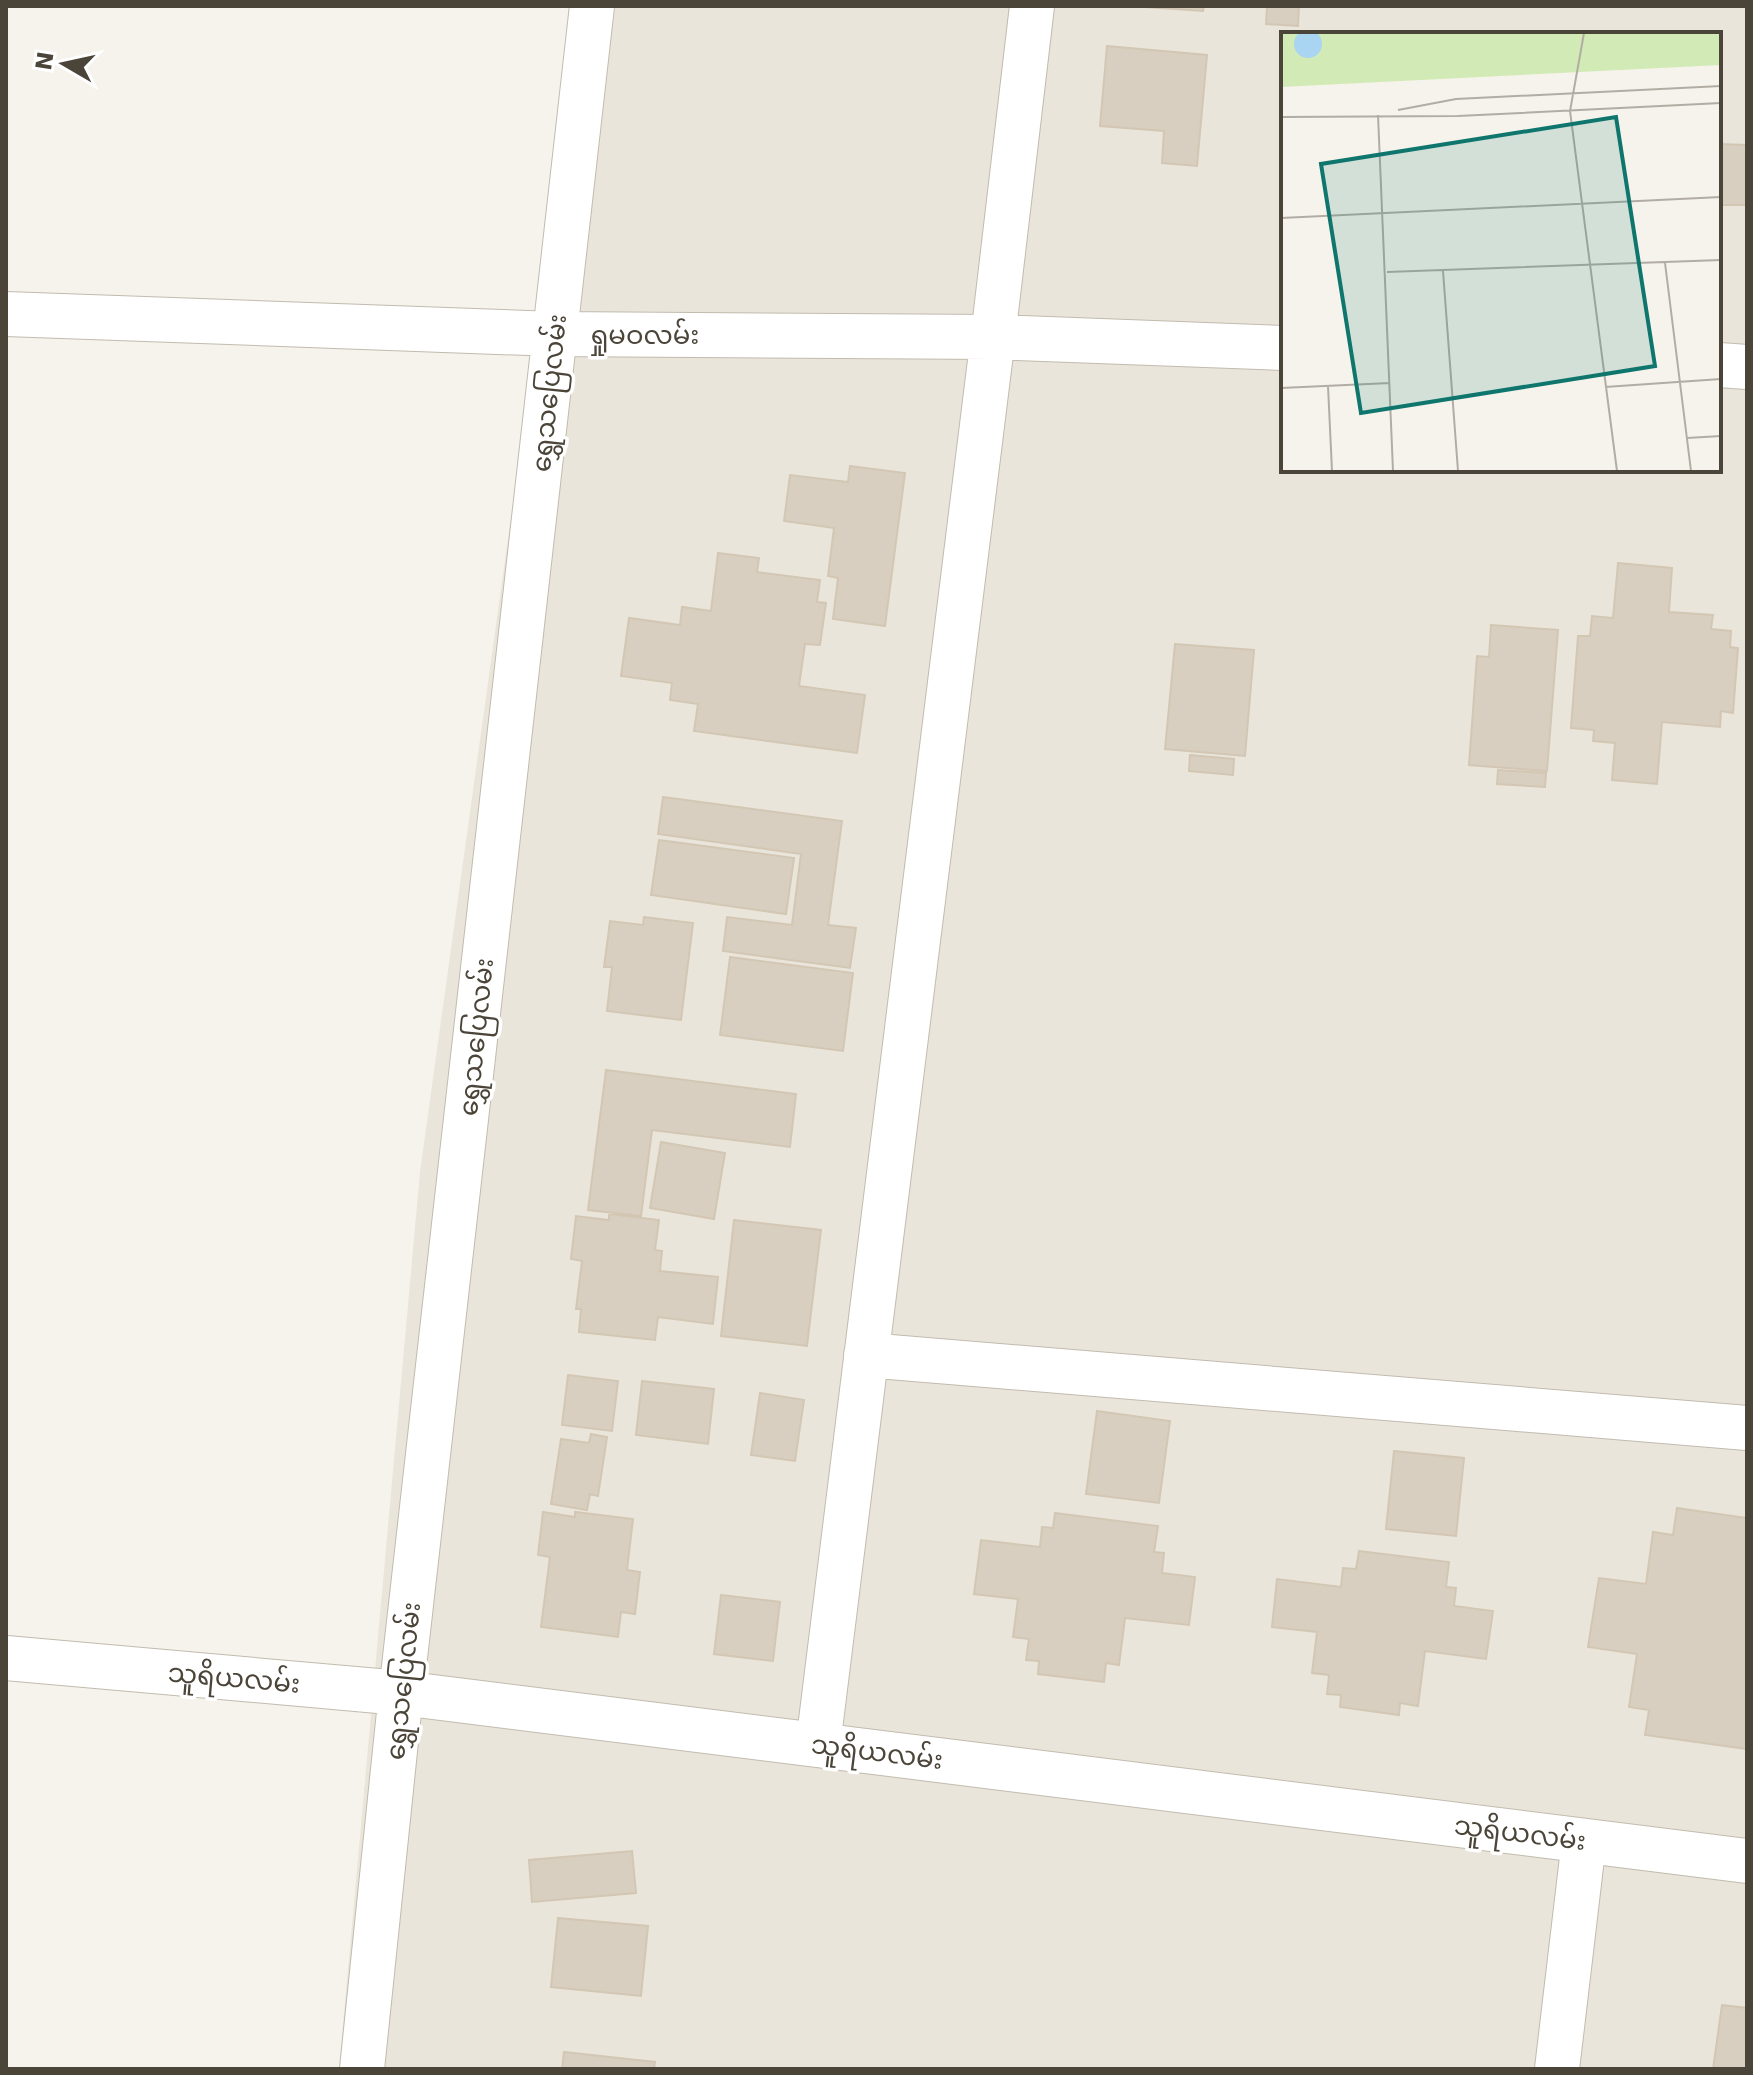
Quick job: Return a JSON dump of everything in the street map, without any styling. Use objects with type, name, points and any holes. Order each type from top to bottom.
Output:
[{"type":"street","name":"ရွှေသပြေလမ်း","points":[[362,2069],[401,1693],[592,6]]},
{"type":"street","points":[[818,1745],[1032,6]]},
{"type":"street","name":"ရှုမဝလမ်း","points":[[6,314],[555,334],[993,337],[1281,348]]},
{"type":"street","points":[[1721,365],[1747,367]]},
{"type":"street","points":[[866,1355],[1747,1428]]},
{"type":"street","name":"သူရိယလမ်း","points":[[6,1658],[401,1693],[1747,1861]]},
{"type":"street","points":[[1557,2069],[1584,1841]]},
{"type":"shaded area","points":[[582,6],[1747,6],[1747,2069],[339,2069],[420,1172]]},
{"type":"building","points":[[1130,6],[1204,6],[1203,11]]},
{"type":"building","points":[[1267,6],[1299,6],[1298,26],[1266,24]]},
{"type":"building","points":[[1107,46],[1207,55],[1197,166],[1162,163],[1164,131],[1100,126]]},
{"type":"building","points":[[1721,144],[1747,145],[1747,205],[1721,205]]},
{"type":"building","points":[[850,466],[905,473],[885,626],[833,619],[838,578],[828,576],[834,528],[784,521],[790,475],[848,482]]},
{"type":"building","points":[[718,553],[759,558],[757,572],[820,580],[817,602],[826,603],[820,645],[805,644],[799,686],[865,695],[857,753],[694,731],[698,704],[670,700],[672,683],[621,676],[629,618],[680,625],[682,607],[711,611]]},
{"type":"building","points":[[1618,563],[1672,568],[1669,612],[1713,615],[1711,629],[1731,631],[1730,647],[1738,648],[1733,713],[1721,711],[1720,727],[1662,722],[1657,784],[1612,780],[1615,743],[1593,741],[1594,730],[1571,728],[1578,636],[1590,636],[1592,616],[1613,618]]},
{"type":"building","points":[[1491,625],[1558,630],[1547,771],[1469,765],[1477,656],[1489,657]]},
{"type":"building","points":[[1175,644],[1254,650],[1245,756],[1165,749]]},
{"type":"building","points":[[1190,755],[1234,759],[1233,775],[1189,771]]},
{"type":"building","points":[[1498,770],[1546,773],[1545,787],[1497,784]]},
{"type":"building","points":[[663,797],[842,821],[828,925],[856,928],[850,968],[723,951],[727,917],[792,925],[801,854],[658,834]]},
{"type":"building","points":[[659,840],[794,858],[786,914],[651,895]]},
{"type":"building","points":[[644,917],[693,923],[681,1020],[607,1011],[612,967],[604,967],[610,921],[643,925]]},
{"type":"building","points":[[730,957],[853,973],[843,1051],[720,1035]]},
{"type":"building","points":[[606,1070],[796,1094],[790,1147],[652,1130],[641,1216],[588,1210]]},
{"type":"building","points":[[661,1142],[725,1153],[714,1219],[650,1208]]},
{"type":"building","points":[[609,1214],[659,1220],[655,1250],[662,1251],[660,1271],[718,1277],[713,1324],[658,1317],[655,1340],[579,1332],[581,1309],[576,1309],[582,1261],[571,1259],[576,1216],[609,1220]]},
{"type":"building","points":[[734,1220],[821,1230],[807,1346],[721,1336]]},
{"type":"building","points":[[568,1375],[618,1381],[612,1431],[562,1425]]},
{"type":"building","points":[[642,1381],[714,1389],[708,1444],[636,1435]]},
{"type":"building","points":[[760,1393],[804,1400],[795,1461],[751,1455]]},
{"type":"building","points":[[1097,1411],[1170,1421],[1159,1503],[1086,1494]]},
{"type":"building","points":[[591,1434],[607,1437],[598,1496],[590,1494],[587,1510],[551,1504],[561,1439],[589,1443]]},
{"type":"building","points":[[1394,1451],[1464,1458],[1456,1536],[1386,1529]]},
{"type":"building","points":[[1677,1508],[1747,1518],[1747,1749],[1645,1735],[1649,1710],[1629,1707],[1637,1654],[1588,1647],[1599,1578],[1646,1584],[1653,1532],[1673,1535]]},
{"type":"building","points":[[543,1512],[575,1517],[575,1512],[633,1519],[627,1570],[640,1572],[635,1614],[621,1612],[618,1637],[541,1627],[550,1557],[538,1555]]},
{"type":"building","points":[[1055,1513],[1158,1526],[1154,1552],[1164,1553],[1162,1573],[1195,1577],[1189,1625],[1125,1618],[1119,1665],[1106,1663],[1104,1682],[1038,1674],[1039,1661],[1026,1660],[1029,1639],[1013,1637],[1018,1599],[974,1594],[981,1540],[1040,1547],[1042,1527],[1053,1528]]},
{"type":"building","points":[[1359,1551],[1449,1562],[1446,1587],[1456,1588],[1454,1606],[1493,1611],[1486,1659],[1425,1651],[1418,1706],[1400,1703],[1399,1715],[1340,1707],[1341,1695],[1327,1694],[1329,1675],[1312,1673],[1317,1632],[1272,1627],[1277,1579],[1341,1587],[1343,1568],[1356,1569]]},
{"type":"building","points":[[721,1595],[780,1602],[773,1661],[714,1654]]},
{"type":"building","points":[[632,1851],[636,1893],[532,1902],[529,1860]]},
{"type":"building","points":[[558,1918],[648,1926],[641,1996],[551,1987]]},
{"type":"building","points":[[1722,2005],[1747,2008],[1747,2069],[1713,2069]]},
{"type":"building","points":[[564,2052],[655,2062],[654,2069],[562,2069]]}]
